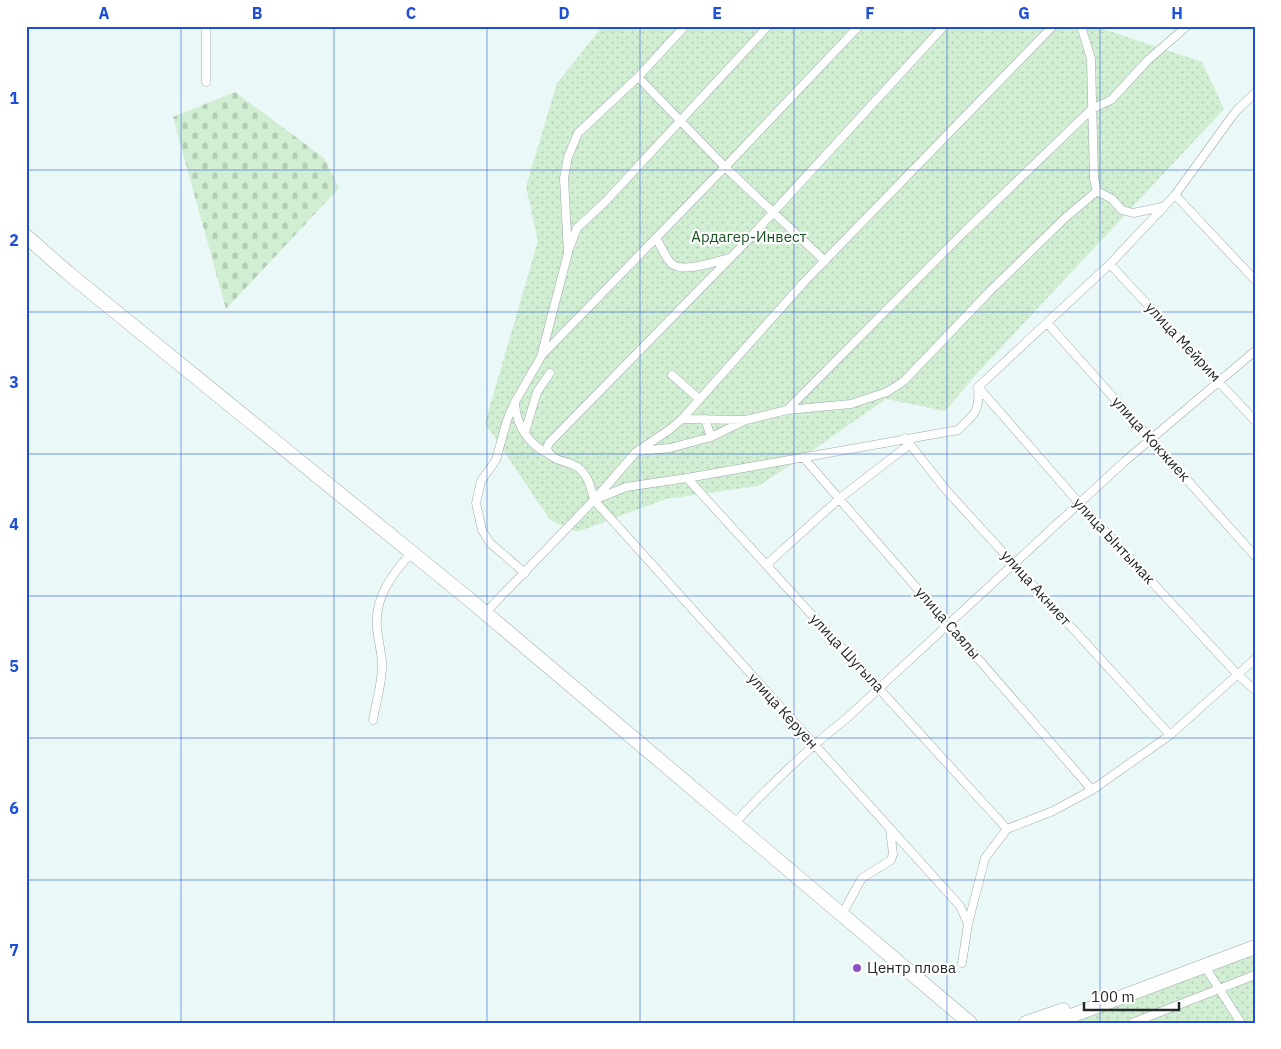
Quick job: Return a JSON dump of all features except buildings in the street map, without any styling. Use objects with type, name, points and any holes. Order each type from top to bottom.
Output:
[{"type":"highway","points":[[28,242],[412,552],[969,1021]]},
{"type":"highway","points":[[1052,1023],[1255,947]]},
{"type":"highway","points":[[1026,1023],[1076,1006],[1100,1004]]},
{"type":"street","points":[[206,26],[206,82]]},
{"type":"street","points":[[568,251],[564,178],[573,142],[578,133],[638,77],[685,26]]},
{"type":"street","points":[[542,354],[568,251],[577,228],[606,201],[768,26]]},
{"type":"street","points":[[525,573],[490,543],[482,530],[476,503],[481,481],[496,460],[507,420],[542,354],[725,167],[859,26]]},
{"type":"street","points":[[551,456],[547,448],[549,443],[731,258],[944,26]]},
{"type":"street","points":[[485,613],[594,500],[636,452],[670,430],[682,419],[826,261],[1053,26]]},
{"type":"street","points":[[1081,26],[1091,59],[1094,179],[1098,191],[1112,199],[1122,210],[1133,213],[1163,206]]},
{"type":"street","points":[[787,410],[964,232],[1092,109],[1111,100],[1148,60],[1187,26]]},
{"type":"street","points":[[638,77],[725,167],[826,261]]},
{"type":"street","points":[[594,500],[626,486],[686,478],[907,441],[958,430],[976,413],[979,402],[978,387],[1110,264],[1175,195],[1236,111],[1255,93]]},
{"type":"street","points":[[636,452],[670,448],[711,437],[746,420],[787,410],[851,404],[887,392],[904,381],[989,292],[1065,218],[1098,191]]},
{"type":"street","points":[[1175,195],[1255,280]]},
{"type":"street","points":[[656,238],[669,262],[677,266],[694,268],[731,258]]},
{"type":"street","name":"улица Мейрим","points":[[1110,264],[1255,421]]},
{"type":"street","name":"улица Кокжиек","points":[[1047,323],[1255,556]]},
{"type":"street","points":[[734,824],[770,785],[813,745],[848,718],[880,689],[1079,503],[1255,351]]},
{"type":"street","points":[[525,432],[537,392],[550,373]]},
{"type":"street","points":[[672,375],[700,399]]},
{"type":"street","name":"улица Ынтымак","points":[[978,387],[1079,503],[1236,674],[1255,690]]},
{"type":"street","points":[[515,402],[518,420],[531,443],[551,456],[578,468],[590,482],[594,500]]},
{"type":"street","points":[[682,419],[746,420]]},
{"type":"street","points":[[705,419],[711,437]]},
{"type":"street","points":[[766,565],[907,441]]},
{"type":"street","name":"улица Акниет","points":[[907,441],[946,490],[1170,735]]},
{"type":"street","name":"улица Саялы","points":[[804,458],[1092,790]]},
{"type":"street","name":"улица Шугыла","points":[[686,478],[1007,829]]},
{"type":"street","name":"улица Керуен","points":[[594,500],[960,906],[968,924]]},
{"type":"street","points":[[373,720],[381,680],[382,662],[377,627],[382,595],[392,575],[412,552]]},
{"type":"street","points":[[962,963],[968,924],[985,858],[1007,829],[1053,811],[1092,790],[1170,735],[1255,658]]},
{"type":"street","points":[[842,916],[862,878],[891,860],[893,854],[890,829]]},
{"type":"street","points":[[1204,965],[1241,1023]]},
{"type":"street","points":[[1132,1023],[1255,975]]},
{"type":"green space","name":"Ардагер-Инвест","points":[[603,26],[1094,26],[1202,62],[1224,109],[981,369],[945,411],[886,399],[758,486],[666,499],[577,532],[550,520],[485,423],[538,241],[526,187],[557,83]]},
{"type":"green space","points":[[235,92],[324,158],[339,188],[226,309],[173,117]]},
{"type":"green space","points":[[1255,953],[1255,1023],[1065,1023]]},
{"type":"place","name":"Центр плова","points":[[857,968]]}]
